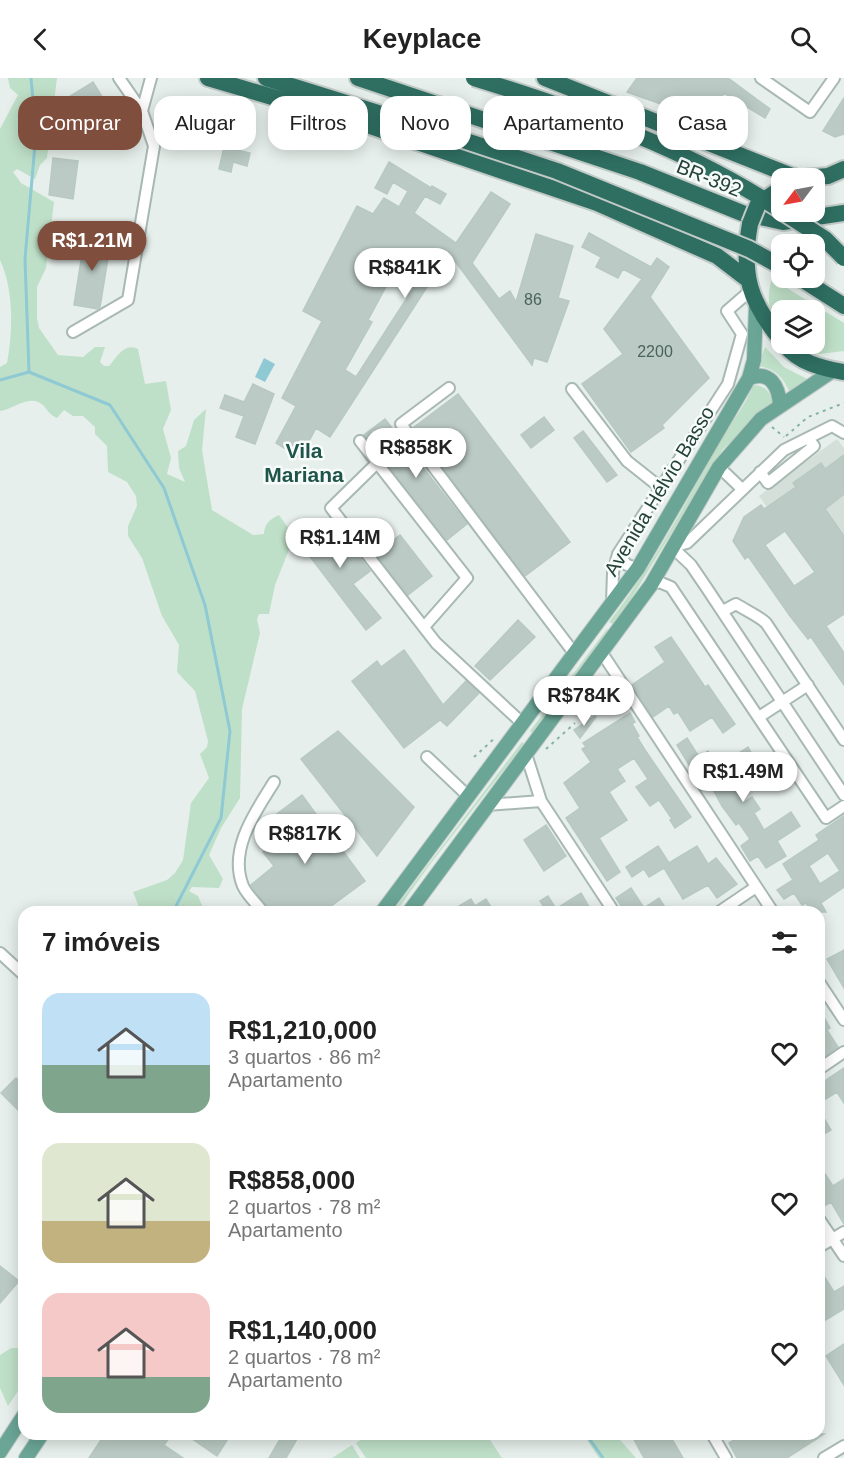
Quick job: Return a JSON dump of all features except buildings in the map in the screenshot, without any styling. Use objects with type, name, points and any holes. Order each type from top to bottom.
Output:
[{"type":"highway","points":[[208,78],[370,126],[597,203],[717,256],[751,292],[771,323]]},
{"type":"highway","points":[[266,78],[557,171],[750,249],[771,261]]},
{"type":"highway","name":"BR-392","points":[[358,78],[640,172],[742,213],[783,222],[844,213]]},
{"type":"highway","points":[[474,78],[562,105],[672,151],[736,181],[771,204]]},
{"type":"highway","points":[[545,78],[579,83],[774,168]]},
{"type":"highway","points":[[825,179],[840,179]]},
{"type":"highway","points":[[751,292],[745,252],[750,224],[758,204],[771,195]]},
{"type":"highway","points":[[799,222],[825,239],[844,258]]},
{"type":"highway","points":[[816,288],[844,306]]},
{"type":"highway","points":[[796,354],[814,366],[841,369]]},
{"type":"main road","name":"Avenida Hélvio Basso","points":[[386,906],[638,568],[748,378],[754,360],[751,292]]},
{"type":"main road","name":"Avenida Hélvio Basso","points":[[416,906],[487,805],[651,585],[719,467],[749,431],[780,406],[841,369]]},
{"type":"main road","points":[[748,378],[761,374],[768,377],[780,394],[780,406]]},
{"type":"main road","points":[[0,1452],[18,1424]]},
{"type":"main road","points":[[26,1458],[38,1440]]},
{"type":"street","points":[[119,78],[132,96]]},
{"type":"street","points":[[74,332],[128,300],[154,146],[142,111],[151,78]]},
{"type":"street","points":[[761,78],[810,112],[834,78]]},
{"type":"street","points":[[612,603],[614,564],[618,554],[728,384],[742,334],[727,311],[751,292]]},
{"type":"street","points":[[449,388],[401,424],[574,653]]},
{"type":"street","points":[[573,389],[627,461],[661,488]]},
{"type":"street","points":[[672,547],[687,543],[784,450],[832,426],[844,433]]},
{"type":"street","points":[[360,441],[467,578],[424,627]]},
{"type":"street","points":[[376,463],[331,508],[436,643],[522,723]]},
{"type":"street","points":[[719,467],[742,489]]},
{"type":"street","points":[[672,547],[691,565],[723,611],[844,795]]},
{"type":"street","points":[[618,554],[627,565],[638,568]]},
{"type":"street","points":[[651,585],[659,582],[671,587],[826,818],[844,806]]},
{"type":"street","points":[[723,611],[736,604],[750,615],[760,616],[844,740]]},
{"type":"street","points":[[602,653],[769,906]]},
{"type":"street","points":[[759,717],[808,686]]},
{"type":"street","points":[[526,754],[541,801],[610,906]]},
{"type":"street","points":[[427,757],[468,796]]},
{"type":"street","points":[[259,906],[243,885],[240,858],[247,824],[274,782]]},
{"type":"street","points":[[487,805],[541,801]]},
{"type":"street","points":[[728,906],[756,887]]},
{"type":"street","points":[[0,953],[18,970]]},
{"type":"street","points":[[825,991],[844,1020]]},
{"type":"street","points":[[825,1065],[844,1052]]},
{"type":"street","points":[[825,1228],[844,1256]]},
{"type":"street","points":[[825,1244],[844,1232]]},
{"type":"street","points":[[716,1440],[726,1458]]},
{"type":"street","points":[[824,1458],[844,1446]]},
{"type":"path","points":[[771,426],[784,438]]},
{"type":"shaded area","points":[[837,439],[844,448],[844,613],[759,496]]},
{"type":"green space","points":[[8,78],[57,78],[55,96],[18,96],[18,150],[48,150],[47,158],[40,165],[35,179],[17,169],[13,172],[21,183],[54,202],[46,268],[37,287],[39,328],[58,355],[83,357],[95,347],[105,347],[100,362],[104,366],[109,366],[129,347],[138,349],[145,384],[166,381],[171,410],[163,429],[171,458],[167,474],[185,482],[179,468],[178,451],[186,446],[194,420],[206,409],[202,450],[212,510],[253,535],[264,534],[268,522],[279,515],[296,539],[292,542],[275,585],[269,614],[259,614],[257,619],[260,633],[242,709],[240,798],[221,828],[209,855],[223,879],[219,888],[192,887],[189,891],[198,896],[202,906],[139,906],[133,892],[167,880],[175,873],[183,860],[191,803],[209,778],[200,754],[207,747],[208,741],[195,691],[177,672],[179,645],[162,616],[142,558],[128,536],[128,526],[137,506],[136,496],[127,482],[108,472],[107,446],[95,434],[95,427],[83,416],[73,416],[64,410],[57,418],[51,415],[41,403],[33,401],[23,402],[0,411],[0,367],[7,363],[11,311],[8,284],[0,260],[0,129],[18,95],[10,88]]},
{"type":"green space","points":[[771,283],[771,288],[787,288],[806,300],[771,300],[771,310],[770,287]]},
{"type":"green space","points":[[825,311],[844,323],[844,351],[825,353]]},
{"type":"green space","points":[[765,347],[784,367],[807,379],[789,391],[777,374],[758,366]]},
{"type":"green space","points":[[753,385],[761,386],[766,390],[773,403],[723,449],[615,625],[609,622],[654,558],[718,444],[746,401]]},
{"type":"green space","points":[[607,629],[609,631],[532,733],[530,731]]},
{"type":"green space","points":[[522,742],[524,744],[400,906],[397,906]]},
{"type":"green space","points":[[11,1348],[18,1348],[18,1391],[8,1406],[0,1388],[0,1355]]},
{"type":"green space","points":[[360,1440],[490,1440],[502,1458],[366,1458],[356,1443]]},
{"type":"green space","points":[[587,1440],[620,1440],[636,1458],[599,1458]]},
{"type":"green space","points":[[352,1445],[360,1458],[332,1458]]},
{"type":"water","points":[[264,358],[275,364],[265,382],[255,377]]},
{"type":"waterway","points":[[29,372],[25,259],[36,133],[31,78]]},
{"type":"waterway","points":[[0,380],[29,372],[110,405],[164,488],[205,605],[230,731],[221,818],[176,906]]},
{"type":"waterway","points":[[590,1440],[603,1458]]},
{"type":"district","name":"Vila Mariana","points":[[304,462]]}]
